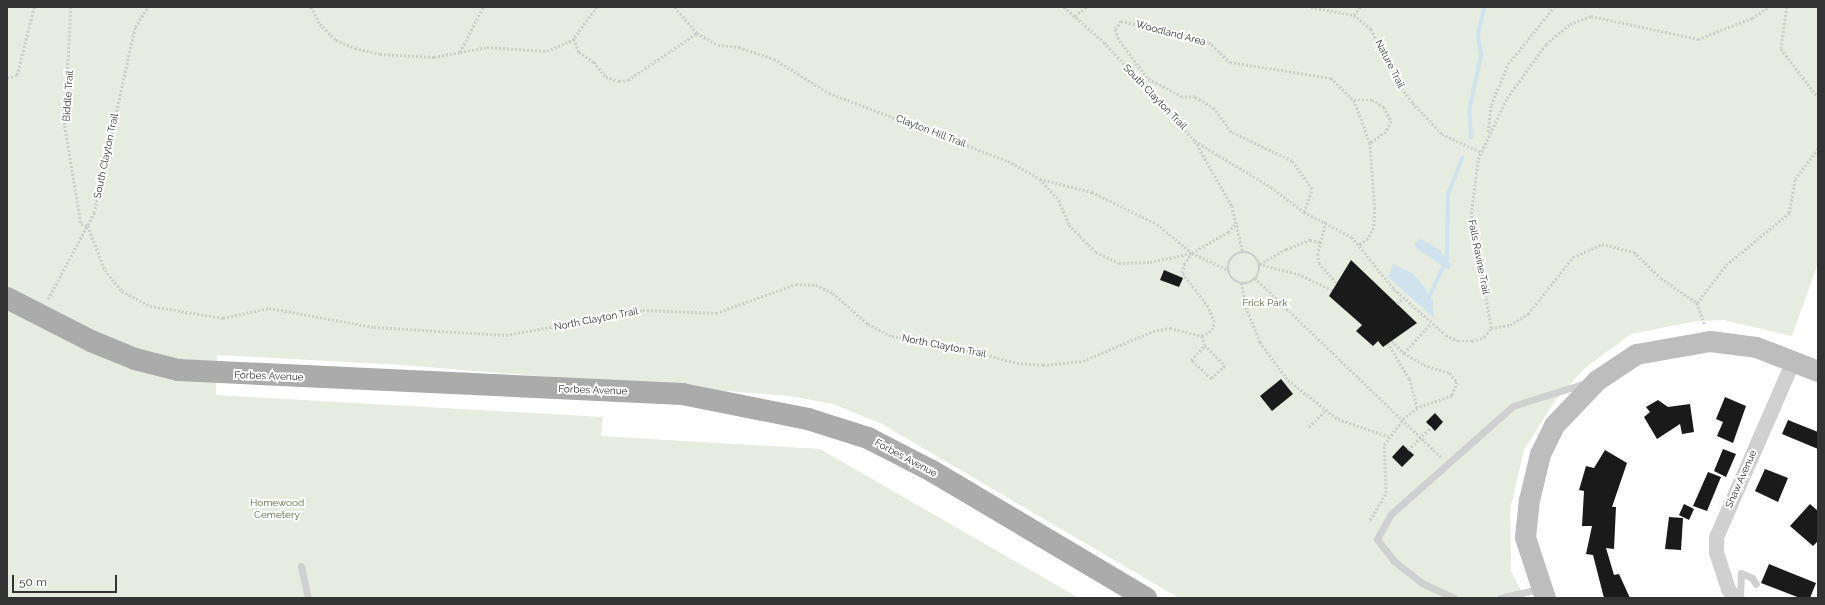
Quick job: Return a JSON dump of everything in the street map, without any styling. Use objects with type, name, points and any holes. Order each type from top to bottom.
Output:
[{"type":"main road","name":"Forbes Avenue","points":[[7,298],[38,305],[135,359],[178,370],[682,394],[808,419],[868,438],[925,468],[1146,598]]},
{"type":"street","points":[[1542,593],[1525,537],[1529,500],[1540,454],[1554,425],[1597,380],[1636,354],[1710,341],[1756,347],[1818,371]]},
{"type":"street","name":"Shaw Avenue","points":[[1735,598],[1728,589],[1716,553],[1716,537],[1793,361]]},
{"type":"lane","points":[[1454,598],[1422,583],[1394,561],[1377,539],[1391,514],[1447,462],[1513,406],[1597,380]]},
{"type":"lane","points":[[301,566],[308,598]]},
{"type":"lane","points":[[1740,598],[1741,573],[1752,578],[1756,584]]},
{"type":"lane","points":[[1500,598],[1542,593]]},
{"type":"path","points":[[7,78],[17,74],[34,7]]},
{"type":"path","name":"Biddle Trail","points":[[71,7],[65,126],[80,224],[88,226]]},
{"type":"path","name":"South Clayton Trail","points":[[38,305],[88,226],[94,213],[135,27],[148,7]]},
{"type":"path","points":[[311,7],[320,24],[336,40],[355,48],[404,57],[460,52],[487,47],[546,51],[574,39],[597,7]]},
{"type":"path","points":[[460,52],[483,7]]},
{"type":"path","name":"Clayton Hill Trail","points":[[675,7],[697,33],[718,45],[739,47],[774,59],[829,93],[1008,161],[1040,179],[1092,192],[1158,224],[1192,253],[1228,270]]},
{"type":"path","name":"South Clayton Trail","points":[[1064,7],[1075,16],[1195,141],[1220,181],[1237,222],[1243,252]]},
{"type":"path","points":[[1075,16],[1086,7]]},
{"type":"path","name":"Nature Trail","points":[[1311,7],[1354,15],[1371,29],[1413,103],[1442,134],[1480,152]]},
{"type":"path","points":[[1354,15],[1360,7]]},
{"type":"path","points":[[1488,134],[1492,106],[1508,64],[1554,7]]},
{"type":"path","name":"Falls Ravine Trail","points":[[1491,328],[1471,214],[1480,152],[1507,98],[1546,44],[1578,20],[1596,16],[1698,38],[1769,7]]},
{"type":"path","points":[[1787,7],[1781,49],[1818,97]]},
{"type":"path","name":"Woodland Area","points":[[1304,212],[1312,189],[1292,161],[1231,132],[1214,109],[1195,97],[1182,97],[1147,78],[1118,39],[1115,29],[1120,22],[1209,42],[1230,62],[1330,78],[1354,100],[1370,143],[1374,228],[1368,239],[1358,246]]},
{"type":"path","points":[[574,39],[579,52],[594,62],[606,77],[619,81],[628,80],[697,33]]},
{"type":"path","points":[[1141,84],[1147,78]]},
{"type":"path","points":[[1354,100],[1372,100],[1384,108],[1391,121],[1386,132],[1370,143]]},
{"type":"path","points":[[1195,141],[1272,187],[1304,212],[1326,222],[1358,246],[1403,298],[1430,322],[1458,341],[1484,337],[1491,328],[1510,325],[1528,314],[1559,270],[1573,257],[1602,244],[1634,252],[1661,278],[1697,303],[1710,341]]},
{"type":"path","points":[[1697,303],[1726,265],[1789,213],[1795,179],[1818,149]]},
{"type":"path","points":[[1040,179],[1059,200],[1069,225],[1096,252],[1119,263],[1150,262],[1192,253],[1228,232],[1237,222]]},
{"type":"path","points":[[1326,222],[1321,242],[1319,263],[1337,283]]},
{"type":"path","name":"North Clayton Trail","points":[[88,226],[105,270],[122,291],[150,306],[224,318],[269,308],[374,327],[506,335],[643,310],[716,313],[796,284],[816,285],[833,293],[868,324],[892,336],[951,346],[1017,363],[1043,365],[1083,361],[1153,331],[1170,328],[1202,336]]},
{"type":"path","points":[[1255,278],[1259,264],[1286,249],[1310,240],[1321,242]]},
{"type":"path","points":[[1332,290],[1290,271],[1259,264],[1254,256],[1243,252],[1233,256],[1228,270],[1233,278],[1242,283],[1253,326],[1271,360],[1302,394],[1325,411],[1353,425],[1388,436]]},
{"type":"path","points":[[1192,253],[1182,273],[1208,307],[1214,322],[1212,330],[1202,336],[1205,345],[1225,366],[1211,379],[1191,360],[1205,345]]},
{"type":"path","points":[[1242,283],[1255,278]]},
{"type":"path","points":[[1255,278],[1447,462]]},
{"type":"path","points":[[1397,304],[1403,298]]},
{"type":"path","points":[[1404,353],[1430,322]]},
{"type":"path","points":[[1370,520],[1386,493],[1382,460],[1388,436],[1402,420],[1417,408],[1452,396],[1457,382],[1450,373],[1424,365],[1404,353],[1392,341]]},
{"type":"path","points":[[1388,344],[1408,379],[1417,408]]},
{"type":"path","points":[[1309,427],[1325,411]]},
{"type":"path","points":[[1408,450],[1431,427]]},
{"type":"green space","name":"Frick Park","points":[[7,7],[1818,7],[1818,263],[1792,336],[1724,320],[1697,321],[1631,334],[1585,368],[1554,402],[1524,450],[1510,510],[1511,571],[1525,598],[1179,598],[882,424],[833,404],[789,396],[402,365],[217,355],[216,395],[603,417],[601,436],[820,449],[1079,598],[7,598]]},
{"type":"water","points":[[1421,239],[1440,250],[1451,265],[1449,270],[1416,248],[1415,243]]},
{"type":"water","points":[[1393,264],[1412,273],[1422,284],[1433,301],[1434,318],[1388,277]]},
{"type":"building","points":[[1351,260],[1417,323],[1383,347],[1378,341],[1373,346],[1356,331],[1362,325],[1329,296]]},
{"type":"building","points":[[1164,270],[1183,278],[1179,287],[1160,280]]},
{"type":"building","points":[[1281,379],[1293,394],[1272,411],[1260,396]]},
{"type":"building","points":[[1725,397],[1746,406],[1733,443],[1717,436],[1723,422],[1716,419]]},
{"type":"building","points":[[1658,400],[1668,407],[1690,404],[1694,432],[1682,434],[1680,424],[1657,439],[1644,417],[1650,412],[1646,407]]},
{"type":"building","points":[[1435,413],[1443,422],[1435,431],[1426,422]]},
{"type":"building","points":[[1788,420],[1818,432],[1818,449],[1782,434]]},
{"type":"building","points":[[1403,445],[1414,455],[1402,467],[1392,457]]},
{"type":"building","points":[[1723,449],[1736,454],[1726,477],[1714,471]]},
{"type":"building","points":[[1605,450],[1627,463],[1612,507],[1616,507],[1614,549],[1606,548],[1614,575],[1619,574],[1630,598],[1604,598],[1593,555],[1586,554],[1592,526],[1582,526],[1584,491],[1579,490],[1586,466],[1594,468]]},
{"type":"building","points":[[1765,469],[1788,478],[1778,502],[1755,491]]},
{"type":"building","points":[[1708,472],[1721,477],[1707,511],[1693,506]]},
{"type":"building","points":[[1684,504],[1694,509],[1689,520],[1679,515]]},
{"type":"building","points":[[1810,504],[1818,511],[1818,541],[1813,546],[1790,526]]},
{"type":"building","points":[[1669,517],[1683,518],[1681,550],[1665,549]]},
{"type":"building","points":[[1769,564],[1816,583],[1810,598],[1800,598],[1761,583]]},
{"type":"waterway","points":[[1471,137],[1469,111],[1481,56],[1478,34],[1484,7]]},
{"type":"waterway","points":[[1430,295],[1447,259],[1448,195],[1462,158]]},
{"type":"park label","name":"Homewood Cemetery","points":[[277,508]]}]
